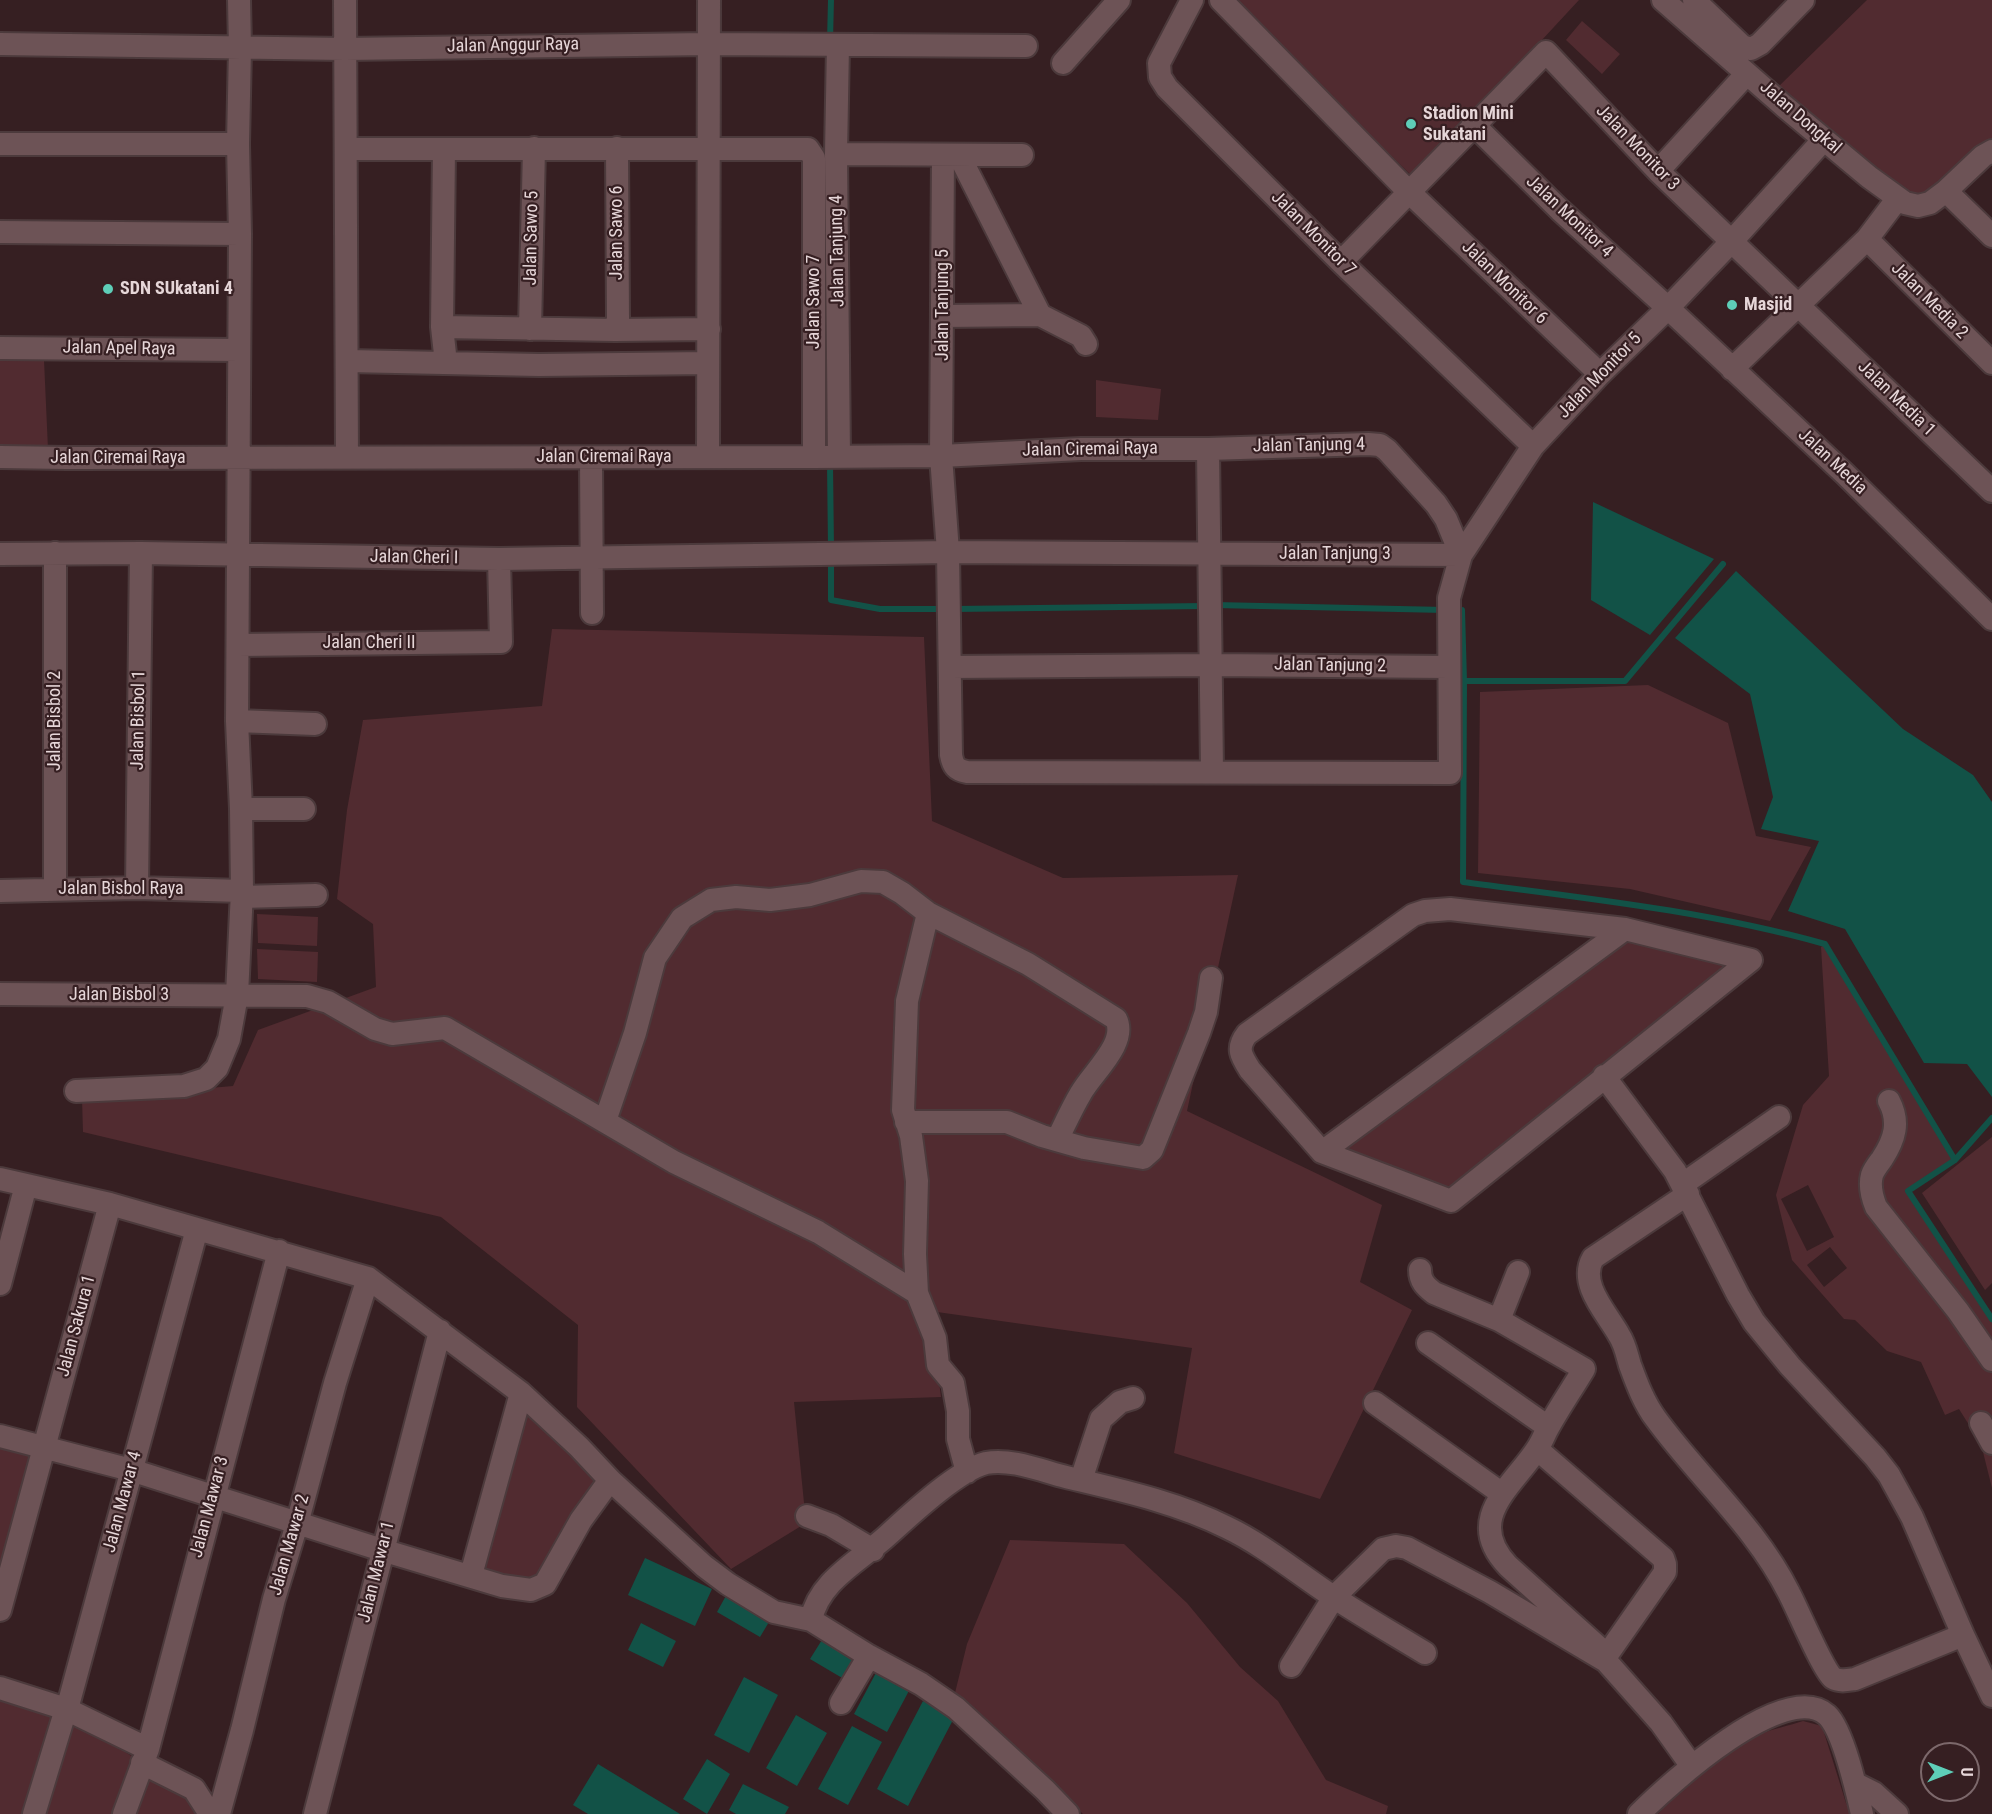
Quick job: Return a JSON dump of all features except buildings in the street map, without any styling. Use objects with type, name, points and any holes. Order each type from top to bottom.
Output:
[{"type":"street","points":[[76,1091],[184,1086],[206,1079],[217,1068],[229,1039],[237,996],[242,894],[237,721],[239,0]]},
{"type":"street","points":[[345,0],[347,457]]},
{"type":"street","points":[[708,457],[709,0]]},
{"type":"street","points":[[1063,63],[1119,0]]},
{"type":"street","name":"Jalan Monitor 7","points":[[1192,0],[1159,63],[1160,77],[1167,88],[1341,262],[1533,446]]},
{"type":"street","points":[[1221,0],[1408,191]]},
{"type":"street","name":"Jalan Dongkal","points":[[1663,0],[1706,26],[1816,133],[1905,203],[1911,205],[1930,203],[1983,156],[1992,151]]},
{"type":"street","points":[[1694,0],[1706,26],[1751,49],[1760,44],[1803,0]]},
{"type":"street","name":"Jalan Anggur Raya","points":[[0,44],[345,49],[708,44],[1026,46]]},
{"type":"street","name":"Jalan Tanjung 4","points":[[827,457],[836,154],[830,45]]},
{"type":"street","name":"Jalan Monitor 3","points":[[1473,124],[1546,52],[1658,171],[1799,306]]},
{"type":"street","points":[[1658,171],[1742,80]]},
{"type":"street","points":[[1341,262],[1473,124]]},
{"type":"street","name":"Jalan Monitor 4","points":[[1473,124],[1560,210],[1668,308]]},
{"type":"street","points":[[0,144],[238,144]]},
{"type":"street","name":"Jalan Monitor 5","points":[[1212,771],[1450,773],[1449,606],[1461,555],[1533,446],[1600,374],[1732,241],[1817,147]]},
{"type":"street","name":"Jalan Sawo 5","points":[[530,328],[534,148]]},
{"type":"street","name":"Jalan Sawo 6","points":[[616,324],[617,148]]},
{"type":"street","points":[[347,149],[709,149]]},
{"type":"street","points":[[444,149],[442,327],[446,363]]},
{"type":"street","name":"Jalan Sawo 7","points":[[709,149],[808,149],[814,158],[827,457]]},
{"type":"street","points":[[836,154],[1022,155]]},
{"type":"street","points":[[951,155],[1040,315]]},
{"type":"street","name":"Jalan Tanjung 5","points":[[951,155],[943,315],[941,456],[948,552],[952,763],[958,770],[967,772],[1212,771]]},
{"type":"street","name":"Jalan Monitor 6","points":[[1408,191],[1600,374]]},
{"type":"street","points":[[1946,191],[1992,236]]},
{"type":"street","points":[[1732,369],[1867,239],[1892,206]]},
{"type":"street","points":[[0,231],[240,234]]},
{"type":"street","name":"Jalan Media 2","points":[[1867,239],[1992,363]]},
{"type":"street","name":"Jalan Media 1","points":[[1799,306],[1992,491]]},
{"type":"street","name":"Jalan Media","points":[[1668,308],[1845,474],[1992,620]]},
{"type":"street","points":[[943,315],[1040,315],[1081,336],[1086,344]]},
{"type":"street","points":[[442,327],[530,328],[616,324],[709,329]]},
{"type":"street","name":"Jalan Apel Raya","points":[[0,348],[239,350]]},
{"type":"street","points":[[348,362],[539,365],[708,363]]},
{"type":"street","name":"Jalan Tanjung 4","points":[[1208,449],[1368,444],[1380,446],[1388,450],[1431,496],[1446,519],[1461,555]]},
{"type":"street","name":"Jalan Ciremai Raya","points":[[0,457],[827,457],[941,456],[1081,449],[1208,449]]},
{"type":"street","points":[[1208,449],[1212,771]]},
{"type":"street","points":[[591,458],[592,614]]},
{"type":"street","name":"Jalan Tanjung 3","points":[[948,552],[1461,555]]},
{"type":"street","name":"Jalan Cheri I","points":[[0,554],[141,553],[499,559],[948,552]]},
{"type":"street","name":"Jalan Bisbol 2","points":[[55,553],[55,889]]},
{"type":"street","name":"Jalan Bisbol 1","points":[[137,888],[141,553]]},
{"type":"street","name":"Jalan Cheri II","points":[[238,645],[501,642],[499,559]]},
{"type":"street","name":"Jalan Tanjung 2","points":[[950,667],[1211,665],[1449,667]]},
{"type":"street","points":[[237,721],[315,724]]},
{"type":"street","points":[[241,809],[304,809]]},
{"type":"street","points":[[604,1121],[635,1033],[655,958],[681,918],[711,900],[736,897],[770,900],[810,895],[861,881],[883,882],[928,913],[1028,964],[1116,1019],[1119,1026],[1118,1037],[1108,1056],[1081,1092],[1057,1140]]},
{"type":"street","name":"Jalan Bisbol Raya","points":[[0,891],[137,888],[242,894],[316,895]]},
{"type":"street","points":[[1450,909],[1625,929],[1751,960],[1450,1201],[1322,1152],[1264,1088],[1243,1059],[1240,1049],[1241,1041],[1247,1034],[1413,915],[1425,910],[1450,909]]},
{"type":"street","points":[[928,913],[907,1002],[902,1096],[903,1110],[911,1136],[917,1181],[915,1254],[917,1293],[935,1338],[939,1365],[953,1383],[958,1439],[967,1472]]},
{"type":"street","points":[[1322,1152],[1625,929]]},
{"type":"street","points":[[906,1122],[1007,1122],[1042,1136],[1084,1148],[1143,1158],[1152,1150],[1199,1033],[1206,1012],[1211,978]]},
{"type":"street","name":"Jalan Bisbol 3","points":[[0,994],[312,997],[328,1002],[375,1029],[392,1034],[445,1028],[699,1176],[818,1232],[917,1293]]},
{"type":"street","points":[[1604,1076],[1664,1154],[1685,1189],[1754,1322],[1790,1366],[1889,1475],[1912,1517],[1992,1696]]},
{"type":"street","points":[[1889,1101],[1895,1113],[1895,1127],[1889,1148],[1872,1174],[1871,1192],[1876,1207],[1958,1311],[1992,1360]]},
{"type":"street","points":[[1779,1117],[1593,1258],[1589,1265],[1589,1280],[1595,1297],[1621,1338],[1637,1384],[1654,1417],[1769,1557],[1801,1615],[1826,1669],[1834,1678],[1842,1681],[1855,1679],[1963,1635]]},
{"type":"street","points":[[0,1179],[110,1204],[368,1278],[521,1393],[579,1447],[610,1480],[704,1566],[728,1584],[774,1612],[811,1620],[869,1656],[921,1684],[956,1708],[1068,1814]]},
{"type":"street","points":[[0,1284],[26,1185]]},
{"type":"street","name":"Jalan Sakura 1","points":[[0,1610],[110,1204]]},
{"type":"street","name":"Jalan Mawar 4","points":[[34,1814],[66,1709],[197,1229]]},
{"type":"street","name":"Jalan Mawar 3","points":[[124,1814],[145,1756],[279,1251]]},
{"type":"street","points":[[1420,1270],[1420,1278],[1434,1293],[1499,1320],[1584,1369],[1537,1449],[1501,1493],[1493,1514],[1492,1544],[1498,1556],[1606,1658],[1661,1723],[1691,1766]]},
{"type":"street","points":[[1499,1320],[1518,1272]]},
{"type":"street","name":"Jalan Mawar 2","points":[[219,1814],[274,1599],[335,1383],[368,1278]]},
{"type":"street","name":"Jalan Mawar 1","points":[[315,1814],[440,1331]]},
{"type":"street","points":[[1428,1343],[1548,1427]]},
{"type":"street","points":[[471,1575],[521,1393]]},
{"type":"street","points":[[1081,1480],[1101,1419],[1120,1402],[1133,1398]]},
{"type":"street","points":[[1375,1403],[1501,1493]]},
{"type":"street","points":[[1981,1423],[1992,1443]]},
{"type":"street","points":[[0,1436],[131,1470],[297,1524],[502,1586],[531,1590],[545,1584],[581,1520],[610,1480]]},
{"type":"street","points":[[1537,1449],[1663,1558],[1665,1564],[1665,1572],[1606,1658]]},
{"type":"street","points":[[811,1620],[820,1594],[834,1579],[873,1550],[908,1517],[967,1472],[984,1464],[996,1462],[1081,1480],[1195,1513],[1242,1535],[1334,1597],[1425,1653]]},
{"type":"street","points":[[807,1516],[831,1525],[873,1550]]},
{"type":"street","points":[[1292,1666],[1334,1597],[1383,1549],[1396,1546],[1407,1548],[1511,1603],[1606,1658]]},
{"type":"street","points":[[841,1703],[869,1656]]},
{"type":"street","points":[[0,1688],[66,1709],[145,1756],[194,1789],[210,1814]]},
{"type":"street","points":[[1638,1814],[1691,1766],[1718,1747],[1773,1715],[1789,1709],[1810,1708],[1826,1714],[1831,1720],[1856,1784],[1862,1814]]},
{"type":"street","points":[[1856,1784],[1874,1793],[1897,1814]]},
{"type":"shaded area","name":"Stadion Mini Sukatani","points":[[1238,0],[1579,0],[1414,178],[1304,71]]},
{"type":"shaded area","points":[[1867,0],[1992,0],[1992,140],[1935,193],[1910,196],[1777,88]]},
{"type":"shaded area","points":[[1582,21],[1620,54],[1602,74],[1566,40]]},
{"type":"shaded area","points":[[0,359],[44,360],[48,449],[0,448]]},
{"type":"shaded area","points":[[1096,380],[1161,389],[1158,420],[1096,417]]},
{"type":"shaded area","points":[[1593,502],[1714,559],[1650,635],[1591,600]]},
{"type":"shaded area","points":[[1736,571],[1903,729],[1973,775],[1992,802],[1992,1097],[1967,1064],[1924,1063],[1845,929],[1788,911],[1819,841],[1761,829],[1773,797],[1750,694],[1675,638]]},
{"type":"shaded area","points":[[552,629],[924,637],[932,821],[1063,878],[1238,875],[1187,1111],[1382,1205],[1360,1282],[1412,1310],[1320,1499],[1174,1453],[1192,1348],[930,1311],[941,1397],[794,1402],[806,1523],[731,1569],[577,1407],[578,1325],[441,1217],[83,1132],[82,1099],[233,1086],[258,1030],[376,987],[373,924],[337,899],[347,810],[363,720],[542,706]]},
{"type":"shaded area","points":[[1648,685],[1728,723],[1756,836],[1811,847],[1770,921],[1630,889],[1478,873],[1480,692]]},
{"type":"shaded area","points":[[257,914],[318,917],[317,946],[258,943]]},
{"type":"shaded area","points":[[1625,929],[1751,960],[1451,1201],[1322,1152]]},
{"type":"shaded area","points":[[1825,944],[1955,1160],[1909,1191],[1992,1319],[1992,1488],[1981,1444],[1959,1409],[1945,1415],[1921,1362],[1887,1351],[1855,1320],[1844,1319],[1792,1260],[1776,1195],[1803,1105],[1829,1076],[1821,947]],"holes":[[[1808,1185],[1834,1237],[1807,1251],[1781,1199]],[[1830,1247],[1847,1268],[1824,1287],[1807,1265]]]},
{"type":"shaded area","points":[[257,949],[318,952],[317,982],[258,979]]},
{"type":"shaded area","points":[[1992,1137],[1992,1283],[1985,1290],[1922,1193]]},
{"type":"shaded area","points":[[521,1393],[610,1480],[545,1584],[471,1575]]},
{"type":"shaded area","points":[[0,1436],[43,1448],[0,1610]]},
{"type":"shaded area","points":[[1010,1540],[1124,1544],[1187,1603],[1240,1667],[1278,1701],[1326,1780],[1388,1806],[1386,1814],[1083,1814],[954,1697],[967,1644]]},
{"type":"shaded area","points":[[645,1558],[712,1589],[695,1626],[628,1595]]},
{"type":"shaded area","points":[[728,1592],[772,1617],[760,1637],[717,1612]]},
{"type":"shaded area","points":[[641,1623],[676,1641],[663,1667],[628,1650]]},
{"type":"shaded area","points":[[825,1635],[863,1658],[849,1682],[810,1659]]},
{"type":"shaded area","points":[[878,1669],[911,1687],[887,1732],[854,1714]]},
{"type":"shaded area","points":[[744,1677],[778,1695],[749,1753],[714,1735]]},
{"type":"shaded area","points":[[0,1689],[69,1715],[142,1763],[210,1814],[0,1814]]},
{"type":"shaded area","points":[[923,1701],[954,1718],[908,1806],[877,1789]]},
{"type":"shaded area","points":[[796,1715],[827,1733],[797,1786],[766,1768]]},
{"type":"shaded area","points":[[1803,1721],[1822,1726],[1846,1803],[1852,1814],[1658,1814],[1691,1781],[1731,1749],[1757,1735]]},
{"type":"shaded area","points":[[852,1726],[882,1742],[848,1805],[818,1789]]},
{"type":"shaded area","points":[[707,1759],[730,1774],[707,1814],[683,1799]]},
{"type":"shaded area","points":[[598,1764],[680,1814],[588,1814],[573,1805]]},
{"type":"shaded area","points":[[743,1784],[789,1807],[785,1814],[736,1814],[729,1810]]},
{"type":"waterway","points":[[830,41],[831,0]]},
{"type":"waterway","points":[[830,463],[831,548]]},
{"type":"waterway","points":[[831,559],[831,600],[880,609],[944,609]]},
{"type":"waterway","points":[[1464,681],[1625,681],[1723,564]]},
{"type":"waterway","points":[[1215,605],[1445,610]]},
{"type":"waterway","points":[[954,609],[1205,606]]},
{"type":"waterway","points":[[1455,610],[1462,610],[1463,882],[1691,914],[1825,944],[1955,1160],[1908,1191],[1992,1319]]},
{"type":"waterway","points":[[1955,1160],[1992,1118]]},
{"type":"place","name":"Stadion Mini Sukatani","points":[[1411,124]]},
{"type":"place","name":"SDN SUkatani 4","points":[[108,289]]},
{"type":"place","name":"Masjid","points":[[1732,305]]}]
